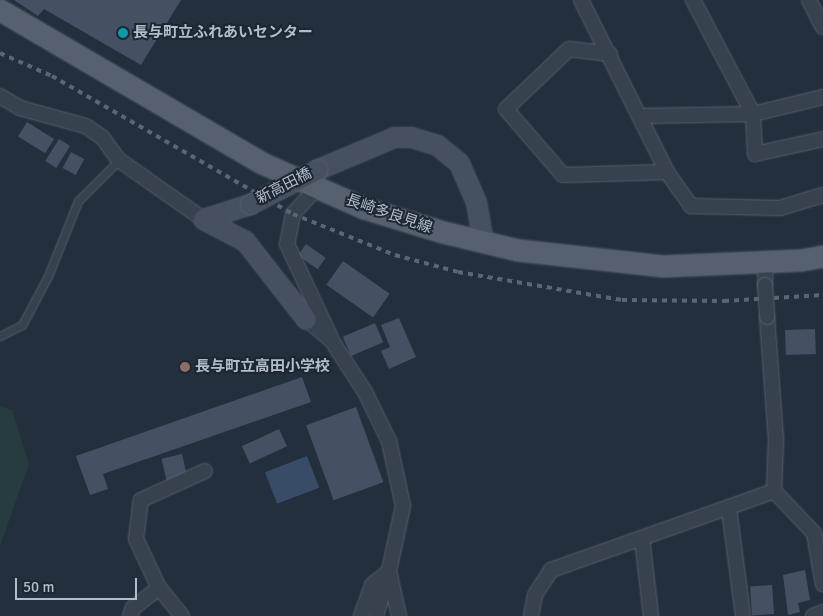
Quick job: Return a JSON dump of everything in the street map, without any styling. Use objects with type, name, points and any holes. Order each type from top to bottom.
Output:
[{"type":"main road","name":"長崎多良見線","points":[[0,10],[262,163],[318,178],[364,208],[482,242],[518,250],[662,266],[766,262],[823,256]]},
{"type":"street","points":[[581,0],[642,116],[667,172],[691,206],[780,208],[823,195]]},
{"type":"street","points":[[693,0],[753,114],[754,154],[823,138]]},
{"type":"street","points":[[808,0],[823,27]]},
{"type":"street","points":[[610,54],[569,49],[506,110],[563,175],[667,172]]},
{"type":"street","points":[[0,96],[20,108],[86,126],[102,138],[119,160],[203,219],[245,241],[306,319],[332,341]]},
{"type":"street","points":[[642,116],[753,114],[823,97]]},
{"type":"street","name":"新高田橋","points":[[203,219],[250,204],[318,178],[394,137],[411,137],[437,145],[459,163],[476,202],[482,242]]},
{"type":"street","points":[[318,178],[293,214],[287,244],[332,341],[364,392],[389,440],[403,506],[389,571],[376,616]]},
{"type":"street","points":[[766,262],[765,285],[776,440],[774,491],[814,533],[823,584]]},
{"type":"street","points":[[182,616],[159,588],[136,540],[141,500],[205,471]]},
{"type":"street","points":[[532,616],[536,595],[551,570],[729,509],[774,491]]},
{"type":"street","points":[[729,509],[743,616]]},
{"type":"street","points":[[642,538],[651,616]]},
{"type":"street","points":[[361,616],[372,585],[389,571]]},
{"type":"street","points":[[389,571],[399,616]]},
{"type":"street","points":[[130,616],[133,608],[159,588]]},
{"type":"street","points":[[813,616],[823,612]]},
{"type":"lane","points":[[0,336],[22,325],[48,276],[78,201],[119,160]]},
{"type":"green space","points":[[0,406],[12,410],[29,464],[0,546]]},
{"type":"water","points":[[307,456],[319,488],[277,504],[265,472]]},
{"type":"building","name":"長与町立ふれあいセンター","points":[[14,0],[181,0],[141,65],[44,9],[38,16]]},
{"type":"building","points":[[27,122],[54,139],[45,153],[18,136]]},
{"type":"building","points":[[59,139],[70,146],[56,168],[45,161]]},
{"type":"building","points":[[71,152],[84,159],[76,175],[63,168]]},
{"type":"building","points":[[306,244],[326,258],[318,269],[298,255]]},
{"type":"building","points":[[343,261],[390,294],[373,317],[326,285]]},
{"type":"building","points":[[399,318],[416,357],[389,369],[381,351],[390,347],[381,325]]},
{"type":"building","points":[[375,323],[383,342],[351,356],[343,337]]},
{"type":"building","points":[[815,329],[816,354],[786,355],[785,330]]},
{"type":"building","points":[[302,377],[311,402],[103,474],[108,489],[90,495],[76,456]]},
{"type":"building","points":[[356,407],[383,482],[334,500],[306,425]]},
{"type":"building","points":[[279,429],[287,446],[250,464],[242,446]]},
{"type":"building","points":[[182,454],[187,475],[166,480],[162,459]]},
{"type":"building","points":[[805,570],[810,600],[798,603],[800,612],[788,615],[783,575]]},
{"type":"building","points":[[772,585],[774,614],[752,615],[750,587]]},
{"type":"railway","points":[[0,53],[52,76],[293,214],[395,255],[458,272],[622,300],[724,301],[823,295]]},
{"type":"place","name":"長与町立ふれあいセンター","points":[[123,33]]},
{"type":"place","name":"長与町立高田小学校","points":[[185,367]]}]
